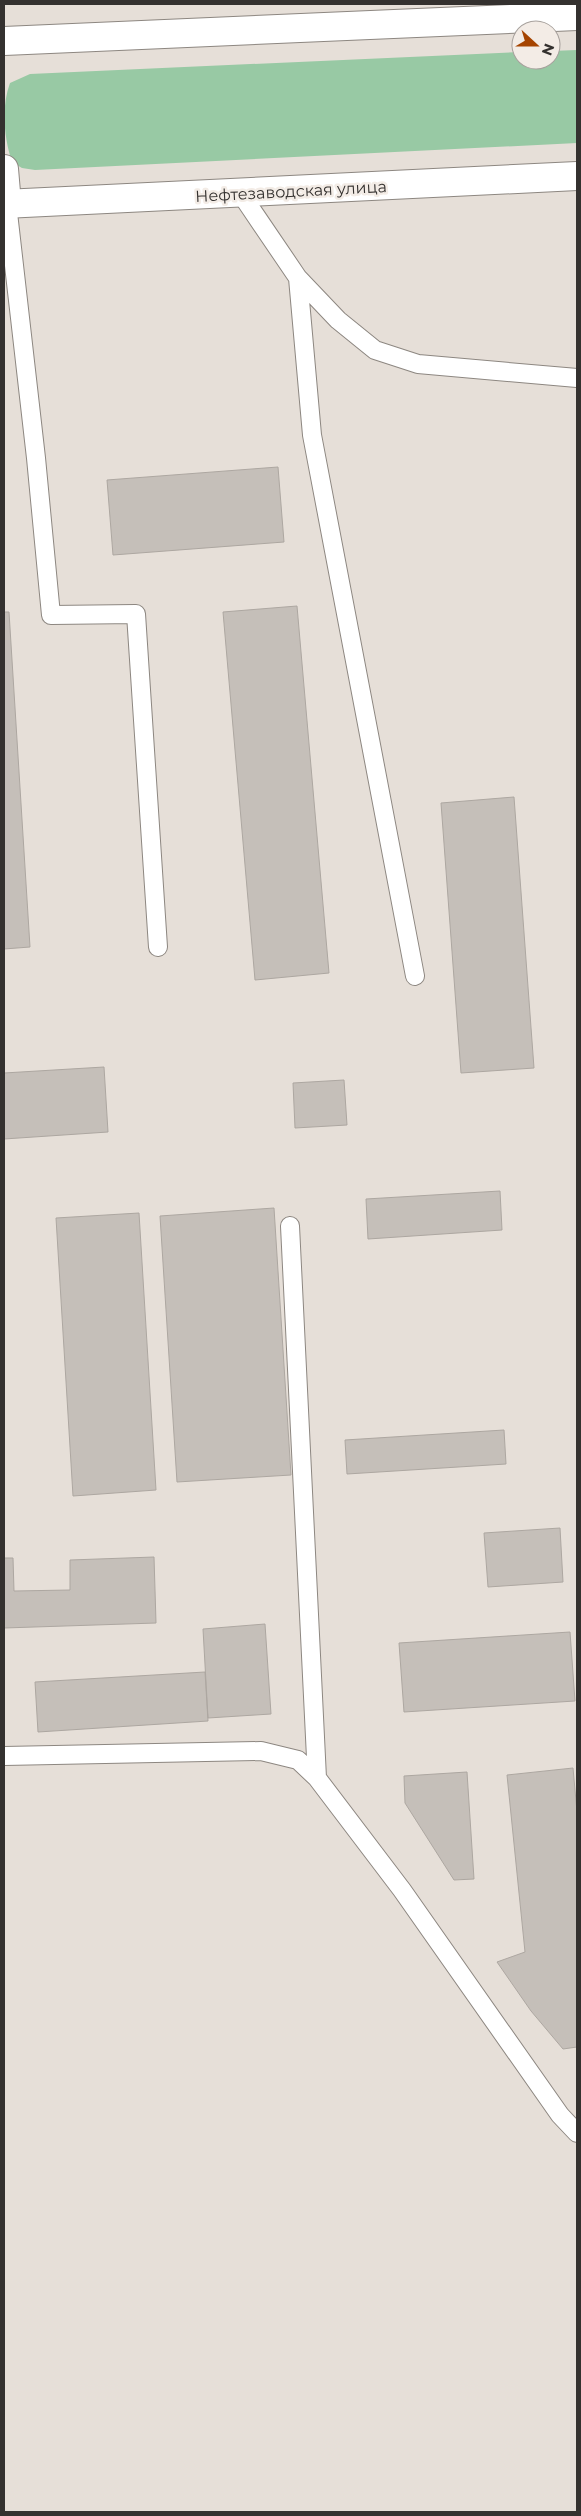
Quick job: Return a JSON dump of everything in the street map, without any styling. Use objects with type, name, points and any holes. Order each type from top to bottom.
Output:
[{"type":"main road","points":[[4,41],[577,16]]},
{"type":"main road","points":[[4,170],[6,204]]},
{"type":"main road","name":"Нефтезаводская улица","points":[[6,204],[241,194],[577,176]]},
{"type":"lane","points":[[241,194],[298,278],[338,320],[375,350],[418,364],[577,378]]},
{"type":"lane","points":[[6,204],[51,615],[136,614],[158,947]]},
{"type":"lane","points":[[298,278],[312,436],[415,976]]},
{"type":"lane","points":[[290,1226],[317,1778]]},
{"type":"lane","points":[[4,1756],[261,1751],[298,1760],[317,1778],[402,1890],[560,2115],[577,2133]]},
{"type":"green space","points":[[577,50],[577,143],[35,170],[22,168],[12,162],[5,133],[5,102],[10,83],[30,74],[511,52],[511,70],[561,70],[561,51]]},
{"type":"building","points":[[278,467],[284,542],[113,555],[107,480]]},
{"type":"building","points":[[297,606],[329,973],[255,980],[223,612]]},
{"type":"building","points":[[4,612],[9,612],[30,947],[4,949]]},
{"type":"building","points":[[514,797],[534,1068],[461,1073],[441,803]]},
{"type":"building","points":[[104,1067],[108,1132],[4,1139],[4,1073]]},
{"type":"building","points":[[344,1080],[347,1125],[295,1128],[293,1083]]},
{"type":"building","points":[[500,1191],[502,1230],[368,1239],[366,1199]]},
{"type":"building","points":[[274,1208],[291,1475],[177,1482],[160,1216]]},
{"type":"building","points":[[139,1213],[156,1490],[73,1496],[56,1218]]},
{"type":"building","points":[[504,1430],[506,1464],[347,1474],[345,1440]]},
{"type":"building","points":[[560,1528],[563,1582],[488,1587],[484,1533]]},
{"type":"building","points":[[154,1557],[156,1623],[4,1628],[4,1558],[13,1558],[14,1591],[70,1590],[70,1560]]},
{"type":"building","points":[[265,1624],[271,1714],[208,1718],[203,1629]]},
{"type":"building","points":[[570,1632],[575,1701],[404,1712],[399,1643]]},
{"type":"building","points":[[205,1672],[208,1721],[38,1732],[35,1682]]},
{"type":"building","points":[[573,1768],[577,1812],[577,2047],[563,2049],[531,2011],[497,1962],[525,1952],[507,1775]]},
{"type":"building","points":[[467,1772],[474,1879],[454,1880],[405,1803],[404,1776]]}]
